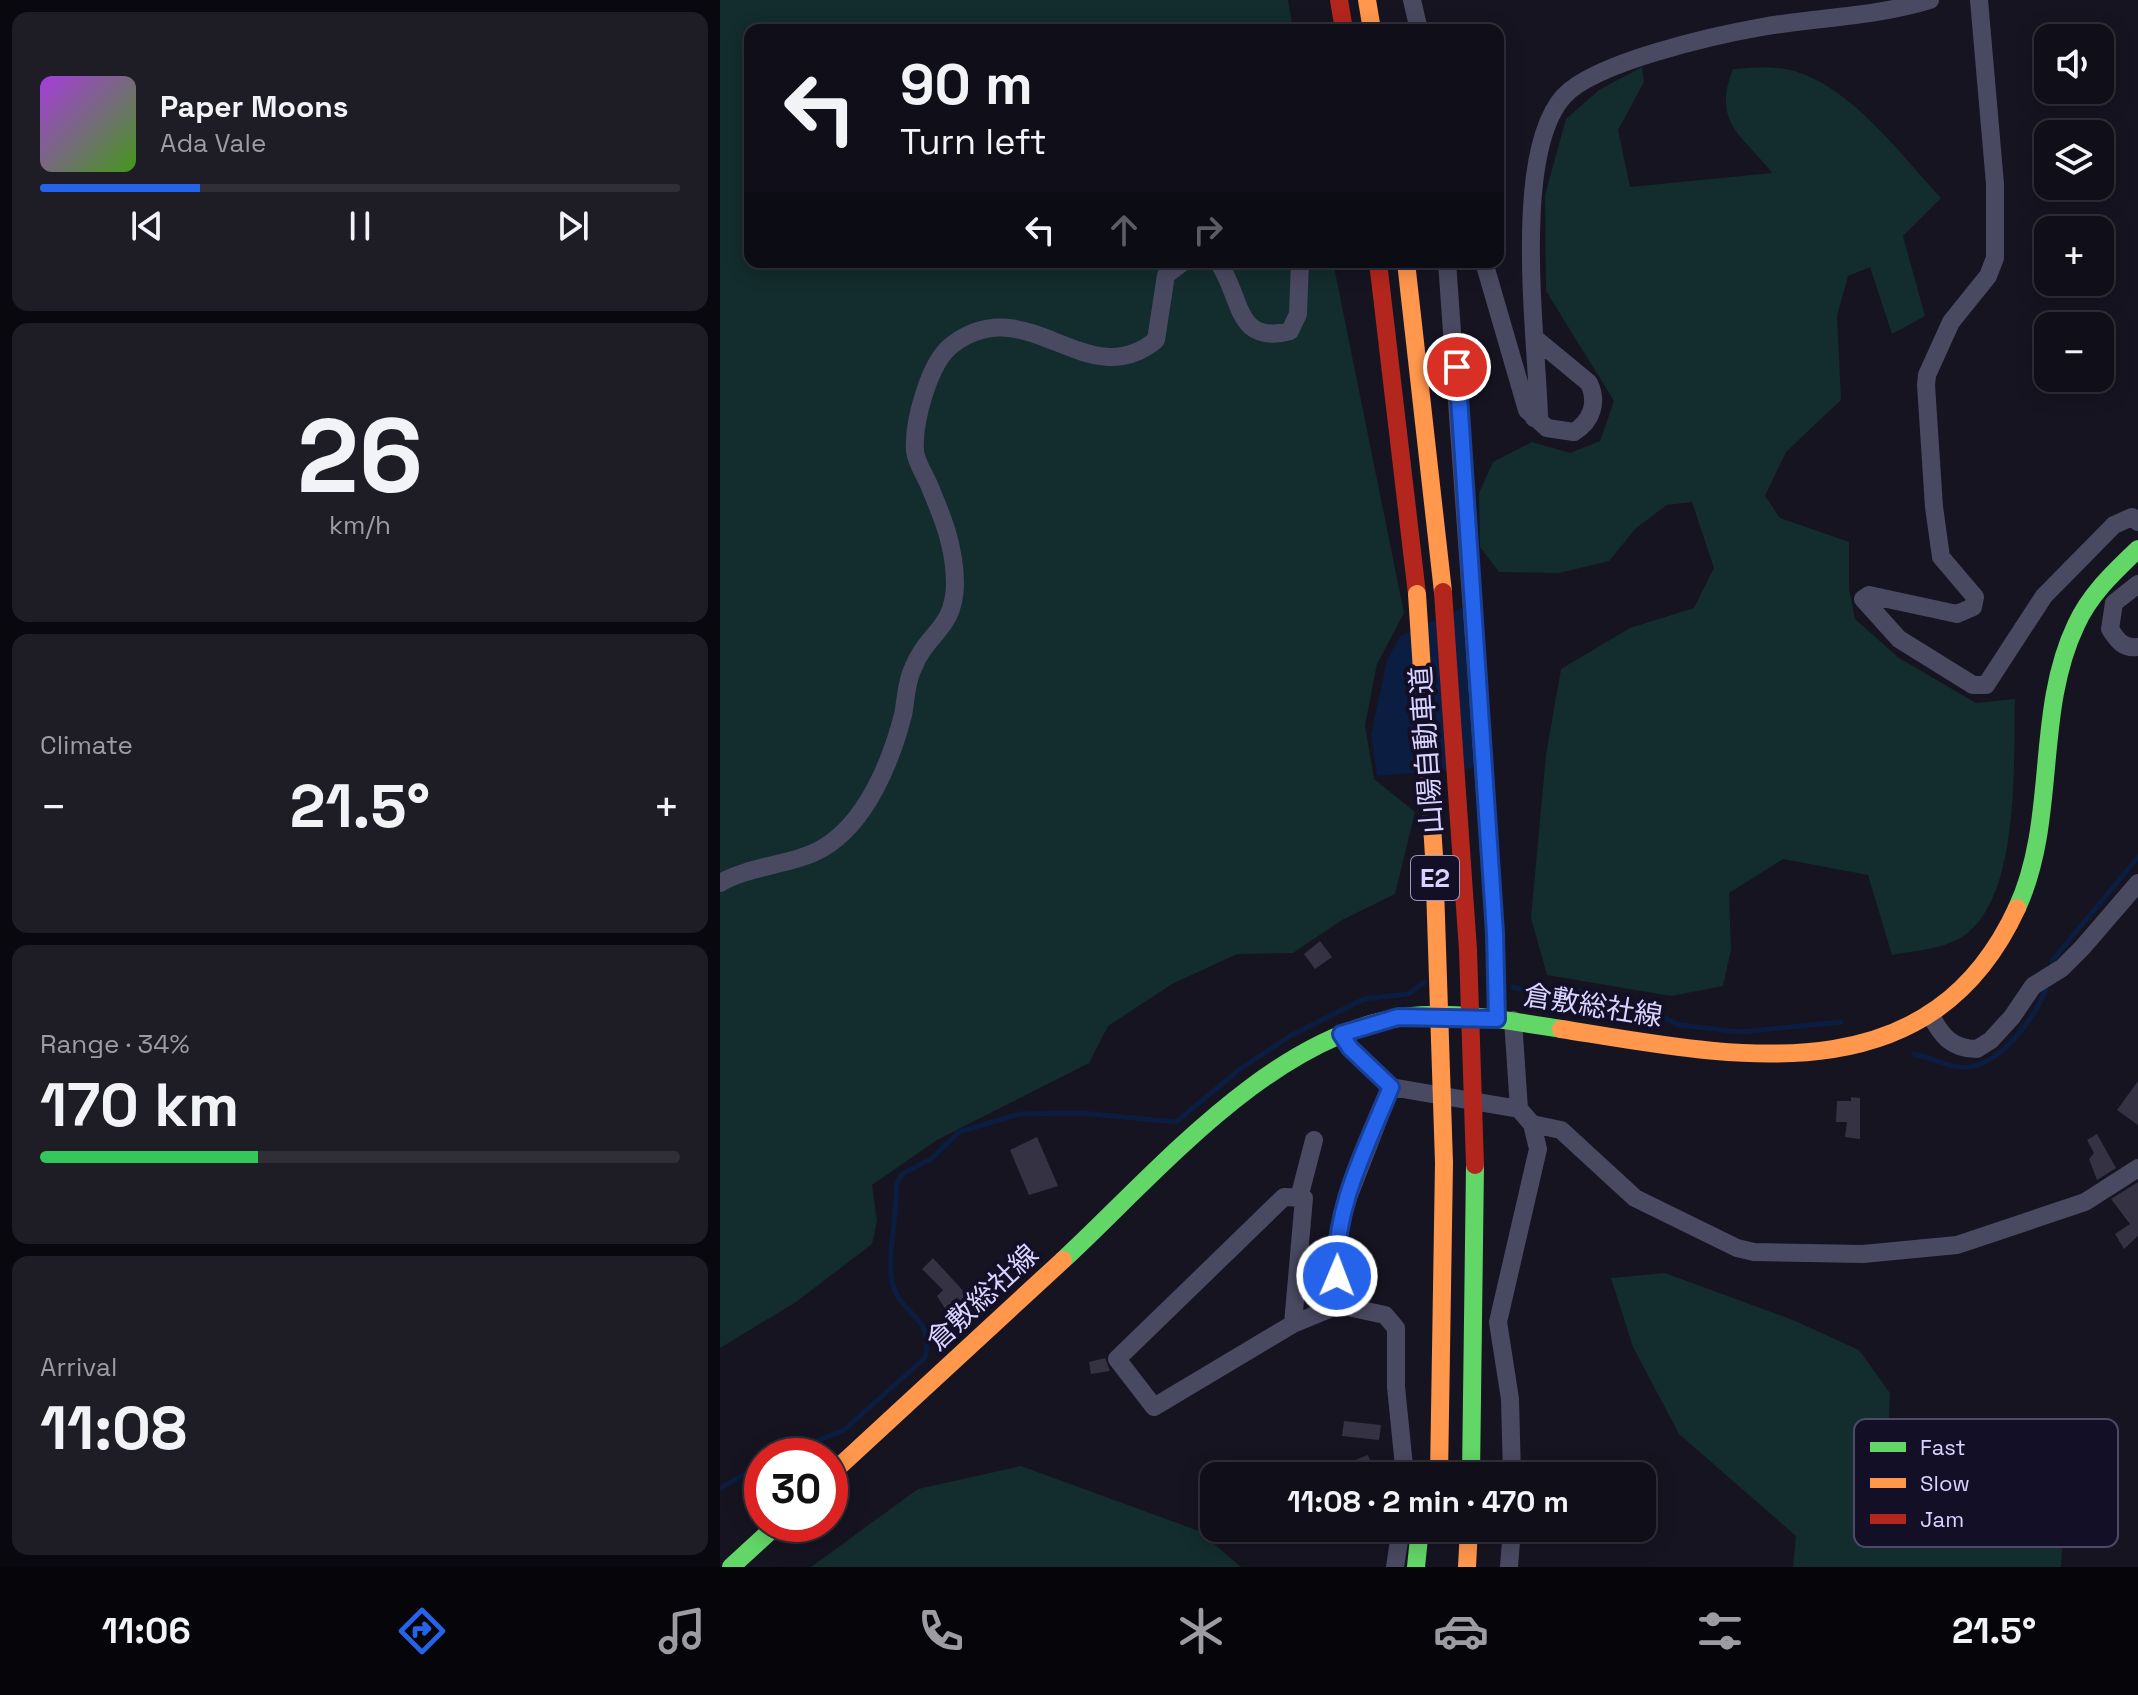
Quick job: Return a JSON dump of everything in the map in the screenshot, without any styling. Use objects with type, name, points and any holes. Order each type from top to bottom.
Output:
[{"type":"main road","points":[[1339,0],[1343,24]]},
{"type":"main road","points":[[1367,0],[1371,24]]},
{"type":"main road","name":"山陽自動車道","points":[[1379,268],[1417,594],[1434,856],[1444,1163],[1439,1462]]},
{"type":"main road","name":"山陽自動車道","points":[[1407,268],[1443,592],[1464,873],[1474,1058],[1476,1294],[1471,1462]]},
{"type":"main road","name":"倉敷総社線","points":[[848,1458],[1229,1108],[1307,1049],[1341,1034],[1398,1017],[1505,1019],[1721,1053],[1817,1056],[1875,1044],[1930,1014],[1999,942],[2020,901],[2041,814],[2055,685],[2064,651],[2078,618],[2099,586],[2138,549]]},
{"type":"main road","points":[[1426,1462],[1444,1291]]},
{"type":"main road","points":[[1476,1294],[1482,1462]]},
{"type":"main road","points":[[731,1567],[758,1542]]},
{"type":"main road","points":[[1416,1567],[1419,1542]]},
{"type":"main road","points":[[1435,1567],[1436,1542]]},
{"type":"main road","points":[[1467,1567],[1468,1542]]},
{"type":"main road","points":[[1483,1567],[1484,1542]]},
{"type":"street","points":[[1412,0],[1418,24]]},
{"type":"street","points":[[1534,418],[1539,417],[1537,340],[1529,258],[1531,215],[1537,164],[1550,121],[1563,97],[1575,87],[1632,61],[1737,31],[1891,12],[1930,0]]},
{"type":"street","points":[[1979,0],[1995,184],[1995,258],[1988,276],[1951,322],[1927,375],[1926,385],[1941,557],[1975,597],[1973,607],[1967,613],[1957,614],[1869,595],[1863,599],[1899,639],[1973,685],[1986,685],[2044,596],[2114,525],[2132,517],[2138,522]]},
{"type":"street","points":[[720,883],[823,848],[849,825],[866,803],[891,755],[912,669],[929,640],[949,620],[955,585],[950,535],[915,452],[926,382],[951,345],[977,333],[1011,326],[1094,356],[1118,359],[1139,354],[1156,340],[1166,275],[1175,268]]},
{"type":"street","points":[[1222,268],[1230,278],[1244,323],[1258,332],[1274,336],[1290,331],[1298,314],[1300,268]]},
{"type":"street","points":[[1447,268],[1494,917],[1505,1019],[1525,1117],[1538,1149],[1498,1322],[1510,1399],[1512,1462]]},
{"type":"street","points":[[1486,268],[1527,410],[1554,431],[1574,432],[1583,426],[1593,406],[1589,383],[1537,340]]},
{"type":"street","points":[[2138,584],[2114,603],[2110,629],[2118,641],[2128,648],[2138,647]]},
{"type":"street","points":[[1930,1014],[1940,1033],[1951,1044],[1977,1049],[1991,1040],[2033,986],[2062,968],[2138,883]]},
{"type":"street","points":[[1341,1034],[1350,1048],[1391,1087],[1525,1117],[1561,1130],[1635,1198],[1737,1248],[1754,1252],[1863,1254],[1957,1245],[2085,1202],[2138,1168]]},
{"type":"street","points":[[1339,1305],[1335,1247],[1346,1203],[1391,1087]]},
{"type":"street","points":[[1299,1198],[1314,1140]]},
{"type":"street","points":[[1293,1324],[1304,1198],[1284,1197],[1117,1359],[1154,1407],[1293,1324],[1339,1305],[1385,1315],[1396,1328],[1396,1387],[1404,1462]]},
{"type":"street","points":[[1395,1567],[1399,1542]]},
{"type":"street","points":[[1509,1567],[1511,1542]]},
{"type":"green space","points":[[720,0],[1288,0],[1292,24],[744,24],[744,268],[1334,268],[1404,613],[1377,664],[1365,725],[1374,779],[1415,812],[1395,894],[1342,920],[1293,953],[1237,954],[1172,984],[1108,1026],[1089,1063],[937,1140],[872,1185],[877,1221],[872,1244],[796,1302],[720,1348]]},
{"type":"green space","points":[[1642,67],[1644,82],[1618,130],[1630,187],[1772,173],[1734,128],[1726,103],[1733,69],[1777,68],[1801,73],[1824,84],[1846,100],[1868,118],[1941,198],[1903,236],[1925,316],[1892,334],[1870,267],[1848,276],[1837,316],[1841,400],[1786,452],[1765,496],[1780,518],[1849,542],[1849,589],[1855,619],[1899,658],[1976,703],[2015,699],[2009,834],[2002,870],[1991,902],[1975,926],[1945,945],[1892,955],[1868,875],[1783,859],[1729,893],[1731,950],[1723,986],[1671,996],[1547,975],[1531,918],[1546,755],[1561,669],[1630,628],[1694,608],[1714,568],[1692,502],[1667,505],[1636,528],[1609,561],[1559,573],[1499,572],[1480,547],[1479,493],[1493,462],[1532,442],[1570,453],[1600,441],[1614,401],[1546,291],[1545,195],[1566,119],[1599,90]]},
{"type":"green space","points":[[1665,1273],[1793,1320],[1859,1350],[1890,1393],[1889,1419],[1854,1419],[1854,1547],[2062,1547],[2061,1567],[1793,1567],[1796,1536],[1679,1434],[1633,1347],[1611,1278]]},
{"type":"green space","points":[[1021,1466],[1199,1531],[1200,1542],[1212,1542],[1241,1567],[811,1567],[918,1489]]},
{"type":"water","points":[[1464,607],[1475,768],[1377,776],[1371,735],[1387,660],[1400,636]]},
{"type":"building","points":[[1320,941],[1332,957],[1315,969],[1304,954]]},
{"type":"building","points":[[2138,1081],[2138,1125],[2117,1110]]},
{"type":"building","points":[[1851,1097],[1860,1098],[1860,1139],[1845,1137],[1847,1122],[1836,1122],[1837,1101],[1851,1101]]},
{"type":"building","points":[[2097,1134],[2116,1168],[2097,1180],[2089,1159],[2094,1153],[2087,1140]]},
{"type":"building","points":[[1037,1137],[1058,1186],[1029,1195],[1010,1150]]},
{"type":"building","points":[[2138,1182],[2138,1236],[2124,1249],[2115,1234],[2130,1224],[2111,1199]]},
{"type":"building","points":[[933,1258],[968,1296],[949,1315],[937,1296],[943,1290],[922,1269]]},
{"type":"building","points":[[1105,1358],[1110,1371],[1091,1374],[1089,1362]]},
{"type":"building","points":[[1344,1421],[1381,1425],[1379,1440],[1342,1436]]},
{"type":"building","points":[[1368,1455],[1371,1462],[1350,1462]]},
{"type":"waterway","points":[[2052,961],[2138,857]]},
{"type":"waterway","points":[[824,1438],[844,1430],[925,1358],[925,1333],[901,1301],[892,1281],[896,1185],[902,1174],[931,1159],[959,1132],[1019,1114],[1081,1113],[1176,1122],[1240,1069],[1290,1036],[1364,999],[1408,994],[1425,982]]},
{"type":"waterway","points":[[1513,987],[1546,996],[1582,991],[1643,1008],[1680,1025],[1740,1032],[1841,1022]]},
{"type":"waterway","points":[[1914,1054],[1956,1066],[1981,1064],[2016,1037],[2046,989]]},
{"type":"waterway","points":[[720,1488],[744,1475]]},
{"type":"traffic: fast","points":[[2017,908],[2030,874],[2038,839],[2050,730],[2063,659],[2088,603],[2138,549]]},
{"type":"traffic: fast","points":[[1063,1260],[1218,1113],[1262,1079],[1308,1050],[1355,1029],[1423,1015],[1483,1017],[1561,1029]]},
{"type":"traffic: fast","points":[[1471,1462],[1475,1165]]},
{"type":"traffic: fast","points":[[731,1567],[758,1542]]},
{"type":"traffic: fast","points":[[1416,1567],[1419,1542]]},
{"type":"traffic: slow","points":[[1367,0],[1371,24]]},
{"type":"traffic: slow","points":[[1407,268],[1443,592]]},
{"type":"traffic: slow","points":[[1417,594],[1434,856],[1444,1163]]},
{"type":"traffic: slow","points":[[1561,1029],[1691,1049],[1756,1053],[1819,1051],[1878,1038],[1932,1012],[1979,970],[2017,908]]},
{"type":"traffic: slow","points":[[1439,1462],[1444,1163]]},
{"type":"traffic: slow","points":[[848,1458],[1063,1260]]},
{"type":"traffic: slow","points":[[1467,1567],[1468,1542]]},
{"type":"traffic: jam","points":[[1339,0],[1343,24]]},
{"type":"traffic: jam","points":[[1379,268],[1417,594]]},
{"type":"traffic: jam","points":[[1443,592],[1468,950],[1475,1165]]},
{"type":"route","points":[[1337,1276],[1335,1247],[1346,1203],[1391,1087],[1350,1048],[1341,1034],[1398,1017],[1497,1019],[1495,933],[1457,367]]}]
